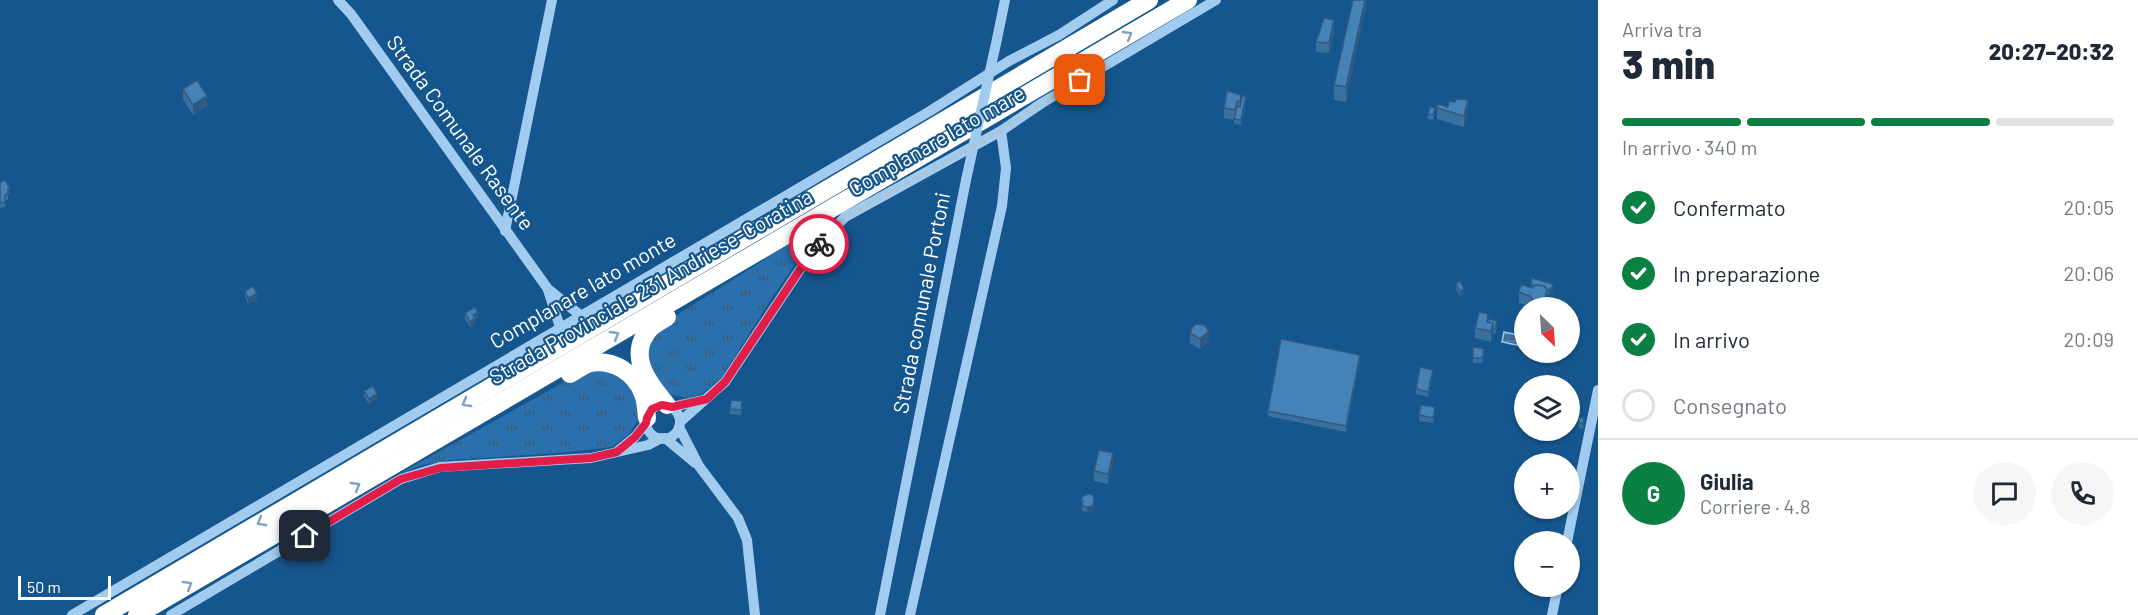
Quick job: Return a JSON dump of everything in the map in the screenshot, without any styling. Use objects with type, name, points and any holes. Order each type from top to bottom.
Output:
[{"type":"highway","name":"Strada Provinciale 231 Andriese-Coratina","points":[[104,615],[1149,0]]},
{"type":"highway","name":"Strada Provinciale 231 Andriese-Coratina","points":[[137,615],[1188,0]]},
{"type":"highway","points":[[669,406],[644,375],[639,356],[642,340],[649,328],[727,280],[750,255]]},
{"type":"highway","points":[[484,412],[514,406],[589,363],[609,363],[624,369],[637,382],[644,396],[647,420]]},
{"type":"street","name":"Strada Comunale Rasente","points":[[339,0],[548,289]]},
{"type":"street","points":[[505,231],[552,0]]},
{"type":"street","name":"Strada comunale Portoni","points":[[880,615],[966,180],[1005,0]]},
{"type":"street","name":"Complanare lato monte","points":[[72,615],[930,111],[1009,61],[1059,35],[1113,0]]},
{"type":"street","name":"Complanare lato mare","points":[[679,424],[725,382],[811,253],[837,225],[854,212],[1001,131],[1042,103],[1216,0]]},
{"type":"street","points":[[910,615],[1002,206],[1006,168],[1001,131]]},
{"type":"street","points":[[548,289],[580,315]]},
{"type":"street","points":[[548,289],[560,327]]},
{"type":"street","points":[[1569,531],[1598,390]]},
{"type":"street","points":[[617,452],[635,437],[657,406],[707,399]]},
{"type":"street","points":[[171,615],[401,479],[440,468],[591,458],[648,445],[674,435],[679,424],[679,416],[669,406]]},
{"type":"street","points":[[647,420],[653,435],[663,438],[699,466]]},
{"type":"street","points":[[679,424],[699,466],[738,518],[747,540],[755,615]]},
{"type":"street","points":[[1552,615],[1556,597]]},
{"type":"green space","points":[[840,212],[791,270],[721,378],[702,394],[688,398],[672,395],[658,386],[644,354],[650,335],[664,323]]},
{"type":"green space","points":[[596,370],[614,373],[627,384],[637,401],[638,420],[629,434],[612,447],[451,460],[422,465],[397,475],[577,375]]},
{"type":"shaded area","points":[[1504,332],[1514,334],[1514,344],[1502,342]]},
{"type":"building","points":[[1353,0],[1365,0],[1346,87],[1334,85]]},
{"type":"building","points":[[1324,18],[1334,20],[1329,43],[1316,42]]},
{"type":"building","points":[[197,80],[207,96],[193,105],[183,89]]},
{"type":"building","points":[[1227,91],[1241,95],[1235,110],[1224,108]]},
{"type":"building","points":[[1246,96],[1241,120],[1234,119],[1237,106],[1240,107],[1242,97]]},
{"type":"building","points":[[1456,99],[1468,100],[1464,116],[1437,108],[1438,104],[1448,107],[1449,101],[1455,102]]},
{"type":"building","points":[[1430,107],[1435,108],[1433,115],[1428,114]]},
{"type":"building","points":[[5,180],[10,188],[8,194],[5,195],[5,202],[0,203],[0,182]]},
{"type":"building","points":[[1532,278],[1553,284],[1553,286],[1549,290],[1544,286],[1531,285]]},
{"type":"building","points":[[1460,281],[1464,289],[1460,291],[1456,284]]},
{"type":"building","points":[[1521,284],[1532,288],[1535,285],[1544,286],[1547,290],[1545,297],[1531,297],[1519,292]]},
{"type":"building","points":[[253,286],[257,294],[248,298],[245,291]]},
{"type":"building","points":[[475,307],[478,312],[473,315],[475,318],[470,322],[465,313]]},
{"type":"building","points":[[1479,312],[1488,314],[1487,322],[1493,323],[1491,331],[1475,328]]},
{"type":"building","points":[[1488,319],[1497,321],[1495,329],[1493,323],[1488,322]]},
{"type":"building","points":[[1196,324],[1204,325],[1209,331],[1200,339],[1190,333]]},
{"type":"building","points":[[1281,339],[1360,355],[1346,426],[1268,411]]},
{"type":"building","points":[[1473,347],[1484,349],[1482,358],[1473,358]]},
{"type":"building","points":[[1420,367],[1433,370],[1428,392],[1416,389]]},
{"type":"building","points":[[373,386],[377,394],[369,399],[364,391]]},
{"type":"building","points":[[731,400],[742,401],[741,410],[730,409]]},
{"type":"building","points":[[1421,405],[1435,407],[1433,418],[1419,415]]},
{"type":"building","points":[[1099,450],[1113,453],[1108,474],[1094,471]]},
{"type":"building","points":[[1088,494],[1093,495],[1093,506],[1082,506],[1081,499]]},
{"type":"way so far","points":[[819,244],[845,217],[1001,131],[1080,80]]},
{"type":"route","points":[[305,536],[401,479],[440,468],[591,458],[617,452],[635,437],[646,423],[652,409],[662,405],[672,407],[707,399],[725,382],[819,244]]}]
